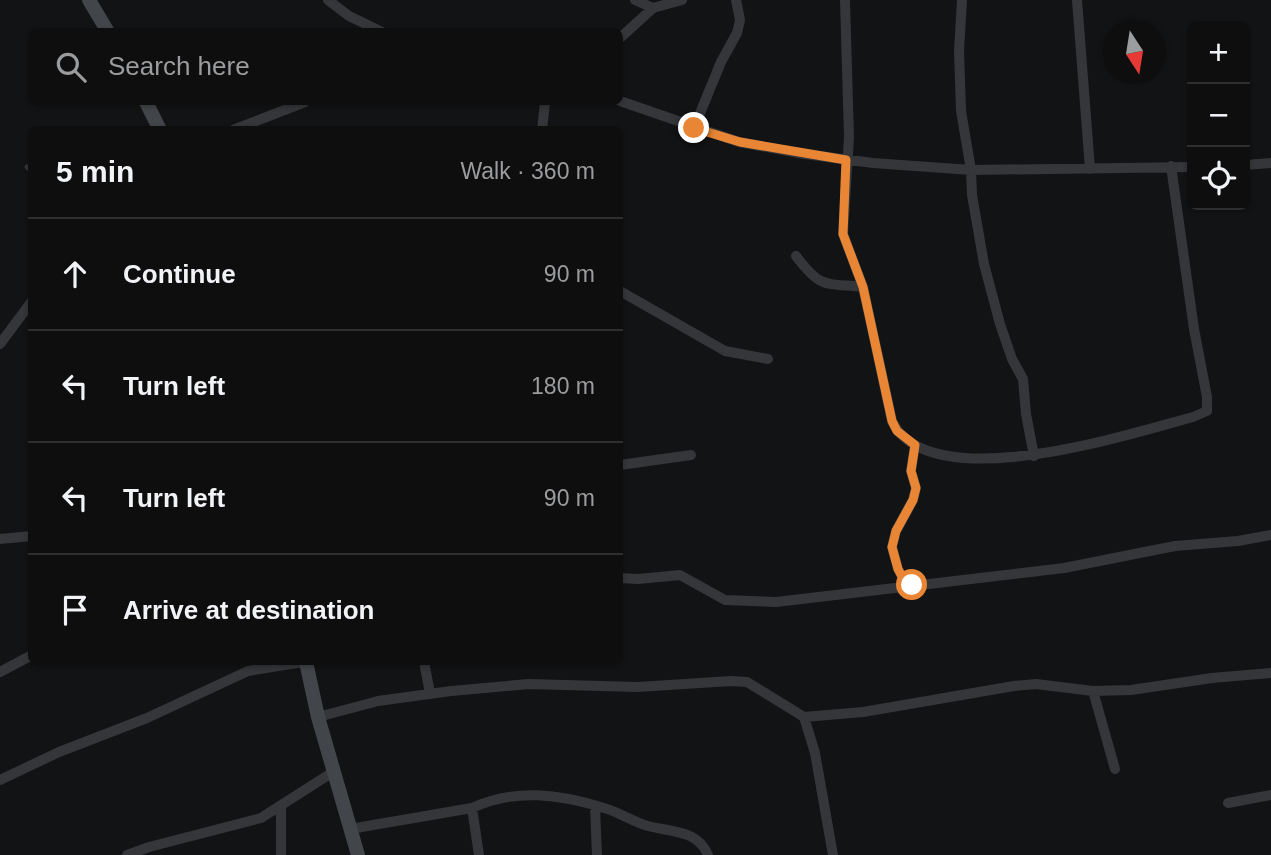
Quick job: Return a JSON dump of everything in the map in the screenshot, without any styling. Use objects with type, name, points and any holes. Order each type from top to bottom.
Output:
[{"type":"street","points":[[89,0],[106,28]]},
{"type":"street","points":[[328,0],[349,16],[374,28]]},
{"type":"street","points":[[635,0],[653,8]]},
{"type":"street","points":[[623,35],[653,8],[682,0]]},
{"type":"street","points":[[694,128],[721,62],[737,33],[740,20],[736,0]]},
{"type":"street","points":[[845,0],[849,137],[843,234],[863,287],[892,421],[897,431],[915,445],[945,457],[1034,456],[1193,418],[1207,411],[1171,166]]},
{"type":"street","points":[[962,0],[959,51],[961,111],[971,170],[972,195],[984,264],[1000,324],[1023,379],[1034,456]]},
{"type":"street","points":[[1077,0],[1090,169]]},
{"type":"street","points":[[623,102],[694,128],[750,144],[905,167],[971,170],[1187,167]]},
{"type":"street","points":[[148,105],[158,126]]},
{"type":"street","points":[[243,126],[297,105]]},
{"type":"street","points":[[542,126],[545,105]]},
{"type":"street","points":[[1250,165],[1271,163]]},
{"type":"street","points":[[796,257],[810,276],[819,282],[863,287]]},
{"type":"street","points":[[623,293],[724,351],[768,359]]},
{"type":"street","points":[[0,344],[28,306]]},
{"type":"street","points":[[907,586],[898,569],[892,547],[896,531],[913,500],[916,488],[911,471],[915,445]]},
{"type":"street","points":[[623,465],[691,455]]},
{"type":"street","points":[[623,578],[680,575],[725,600],[764,602],[1064,568],[1175,546],[1238,541],[1271,535]]},
{"type":"street","points":[[0,539],[28,536]]},
{"type":"street","points":[[0,672],[28,657]]},
{"type":"street","points":[[0,780],[248,671],[285,665]]},
{"type":"street","points":[[305,665],[358,855]]},
{"type":"street","points":[[425,665],[430,692]]},
{"type":"street","points":[[318,717],[378,701],[430,692],[529,684],[638,687],[741,681],[769,694],[804,717],[863,712],[1014,686],[1036,684],[1093,691],[1131,690],[1212,678],[1271,673]]},
{"type":"street","points":[[1093,691],[1115,769]]},
{"type":"street","points":[[804,717],[815,753],[833,855]]},
{"type":"street","points":[[127,855],[261,818],[333,772]]},
{"type":"street","points":[[350,830],[472,808],[489,800],[548,794],[575,799],[647,826],[694,836],[708,855]]},
{"type":"street","points":[[1228,803],[1271,795]]},
{"type":"street","points":[[281,806],[281,855]]},
{"type":"street","points":[[595,806],[597,855]]},
{"type":"street","points":[[472,808],[479,855]]},
{"type":"route","points":[[694,128],[740,142],[846,160],[843,234],[863,287],[892,421],[897,431],[915,445],[911,471],[916,488],[913,500],[896,531],[892,547],[898,569],[907,586],[912,585]]}]
